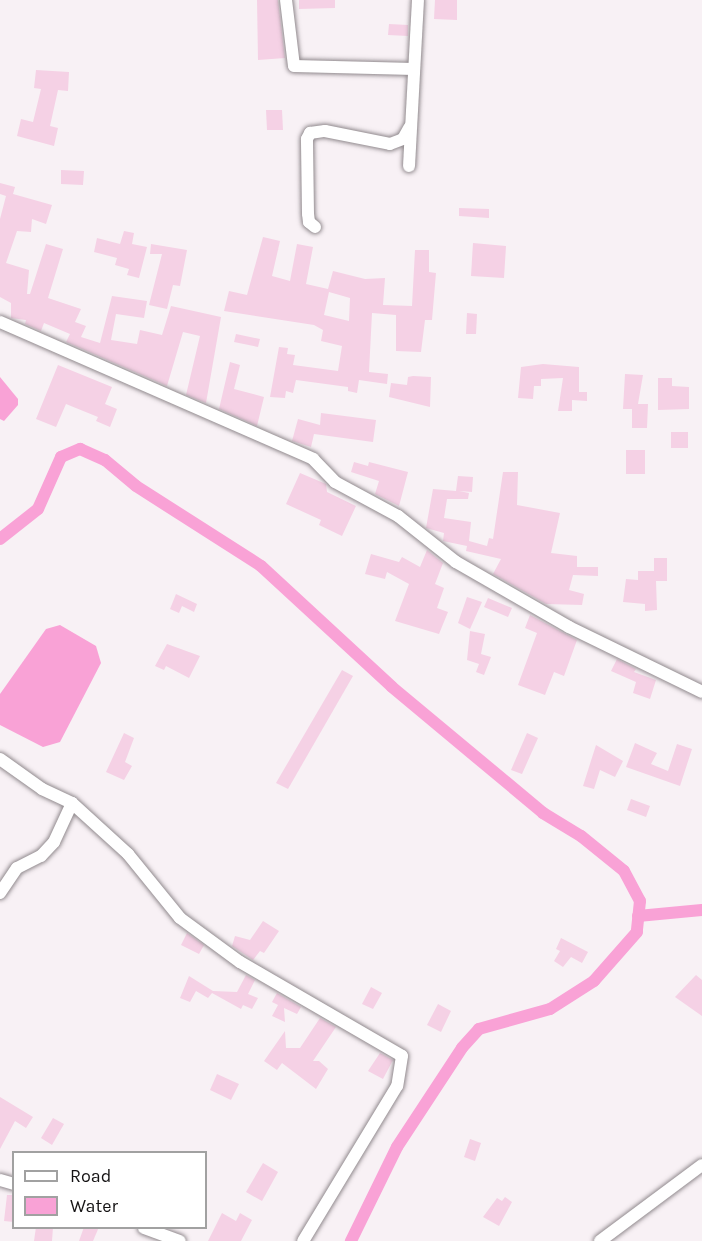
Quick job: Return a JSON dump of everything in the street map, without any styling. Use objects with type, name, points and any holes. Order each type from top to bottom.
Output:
[{"type":"street","points":[[286,0],[294,66],[414,69]]},
{"type":"street","points":[[409,166],[409,128],[418,0]]},
{"type":"street","points":[[315,227],[309,222],[308,214],[307,139],[310,133],[325,131],[390,144],[403,139],[409,128]]},
{"type":"street","points":[[0,322],[313,459],[334,482],[398,516],[456,562],[569,627],[702,692]]},
{"type":"street","points":[[0,759],[72,803],[128,854],[180,918],[240,962],[402,1056],[397,1086],[303,1241]]},
{"type":"street","points":[[0,893],[17,868],[41,856],[54,842],[72,803]]},
{"type":"street","points":[[600,1241],[702,1165]]},
{"type":"street","points":[[149,1229],[180,1241]]},
{"type":"water","points":[[0,377],[18,399],[18,405],[4,421],[0,419]]},
{"type":"water","points":[[60,625],[96,646],[101,663],[60,742],[43,747],[0,725],[0,694],[46,629]]},
{"type":"building","points":[[257,0],[278,0],[285,58],[258,60]]},
{"type":"building","points":[[299,0],[335,0],[335,8],[299,9]]},
{"type":"building","points":[[435,0],[457,0],[457,20],[434,19]]},
{"type":"building","points":[[389,24],[408,25],[408,36],[388,35]]},
{"type":"building","points":[[36,70],[69,72],[68,91],[58,90],[50,126],[58,128],[54,146],[17,136],[21,119],[33,122],[41,89],[34,88]]},
{"type":"building","points":[[266,110],[282,110],[283,130],[267,130]]},
{"type":"building","points":[[61,170],[84,171],[83,185],[61,184]]},
{"type":"building","points":[[0,183],[15,187],[13,194],[52,205],[46,224],[32,219],[31,232],[17,231],[6,263],[29,270],[27,294],[30,294],[46,244],[63,249],[48,298],[81,309],[75,322],[86,326],[81,337],[100,343],[112,296],[147,301],[144,318],[116,314],[111,340],[137,344],[140,330],[162,335],[171,306],[221,317],[206,403],[186,395],[200,336],[183,332],[167,386],[66,342],[70,334],[44,323],[41,331],[25,324],[26,320],[11,318],[11,303],[0,297],[0,219],[6,196],[0,194]]},
{"type":"building","points":[[459,208],[489,209],[489,218],[459,216]]},
{"type":"building","points":[[124,231],[134,233],[132,244],[147,247],[139,278],[127,275],[129,269],[115,265],[117,258],[94,252],[97,238],[120,244]]},
{"type":"building","points":[[263,237],[280,241],[272,276],[290,281],[297,244],[313,247],[306,284],[328,289],[333,271],[365,279],[385,278],[383,305],[412,306],[415,250],[429,250],[429,272],[436,273],[432,320],[425,320],[421,352],[396,351],[396,315],[372,313],[369,372],[388,374],[387,384],[359,380],[357,393],[348,391],[348,387],[296,380],[293,393],[286,391],[285,398],[270,397],[279,347],[288,348],[287,354],[295,355],[293,365],[338,371],[342,346],[321,341],[323,330],[314,325],[224,311],[229,291],[247,295]],"holes":[[[329,292],[350,298],[349,321],[324,315]]]},
{"type":"building","points":[[473,243],[506,246],[504,278],[471,276]]},
{"type":"building","points":[[151,244],[187,250],[180,286],[173,285],[167,309],[149,305],[162,254],[150,254]]},
{"type":"building","points":[[467,313],[477,314],[476,334],[466,334]]},
{"type":"building","points":[[236,334],[260,339],[258,347],[234,342]]},
{"type":"building","points":[[230,362],[240,365],[234,389],[264,397],[257,426],[219,409]]},
{"type":"building","points":[[543,364],[579,367],[579,392],[587,392],[587,401],[572,400],[572,411],[558,411],[563,378],[541,379],[541,386],[534,386],[533,399],[518,398],[521,367]]},
{"type":"building","points":[[58,365],[112,387],[105,404],[117,409],[110,427],[96,421],[98,417],[66,404],[56,427],[36,419]]},
{"type":"building","points":[[625,374],[643,375],[638,404],[648,404],[647,428],[632,428],[632,409],[623,409]]},
{"type":"building","points":[[408,377],[431,377],[430,407],[389,397],[391,383],[407,385]]},
{"type":"building","points":[[658,378],[672,378],[672,386],[689,387],[689,409],[658,410]]},
{"type":"building","points":[[321,413],[376,420],[373,442],[314,434],[311,447],[292,441],[298,419],[320,425]]},
{"type":"building","points":[[671,432],[688,432],[688,448],[671,448]]},
{"type":"building","points":[[626,450],[645,450],[645,474],[626,474]]},
{"type":"building","points":[[354,462],[368,466],[369,462],[408,472],[399,506],[375,494],[379,481],[351,472]]},
{"type":"building","points":[[503,472],[518,472],[517,505],[560,513],[551,553],[577,556],[577,567],[598,567],[598,576],[573,575],[569,590],[584,594],[582,605],[546,604],[493,574],[501,559],[466,551],[467,546],[443,541],[444,533],[426,528],[433,489],[456,491],[458,476],[473,477],[472,492],[459,491],[469,493],[468,499],[447,499],[444,518],[471,522],[469,541],[487,546],[489,538],[493,539]]},
{"type":"building","points":[[300,473],[326,484],[327,492],[356,506],[342,536],[319,525],[321,520],[286,504]]},
{"type":"building","points":[[427,550],[443,563],[435,584],[444,588],[437,608],[448,612],[439,634],[395,621],[409,584],[387,572],[385,579],[365,574],[371,554],[399,562],[402,557],[420,567]]},
{"type":"building","points":[[654,558],[667,558],[667,581],[656,581],[657,610],[645,611],[645,604],[623,602],[626,579],[638,580],[638,571],[654,571]]},
{"type":"building","points":[[176,594],[197,604],[194,612],[182,606],[179,613],[170,609]]},
{"type":"building","points":[[467,597],[482,602],[470,629],[458,623]]},
{"type":"building","points":[[488,598],[512,608],[508,617],[484,607]]},
{"type":"building","points":[[530,615],[577,640],[564,676],[554,672],[545,695],[518,685],[537,633],[525,628]]},
{"type":"building","points":[[470,631],[485,634],[481,654],[491,657],[484,675],[476,672],[479,664],[467,660]]},
{"type":"building","points":[[167,644],[200,656],[189,678],[166,666],[164,670],[155,666]]},
{"type":"building","points":[[617,659],[636,669],[634,672],[656,680],[650,699],[633,693],[636,682],[611,671]]},
{"type":"building","points":[[342,670],[353,676],[288,789],[276,783]]},
{"type":"building","points":[[124,733],[134,738],[125,762],[132,766],[124,780],[106,772]]},
{"type":"building","points":[[527,733],[538,738],[522,774],[511,770]]},
{"type":"building","points":[[635,743],[657,753],[651,764],[668,771],[677,744],[692,749],[680,786],[626,767]]},
{"type":"building","points":[[596,745],[623,761],[615,777],[600,770],[594,789],[583,786]]},
{"type":"building","points":[[631,799],[650,806],[646,817],[627,810]]},
{"type":"building","points":[[263,921],[279,931],[264,953],[260,951],[253,960],[232,946],[235,936],[250,940]]},
{"type":"building","points":[[187,933],[204,945],[199,954],[181,945]]},
{"type":"building","points":[[561,938],[588,952],[582,963],[571,957],[563,967],[554,961],[560,951],[556,949]]},
{"type":"building","points":[[246,975],[255,980],[248,994],[258,998],[252,1009],[243,1005],[241,1009],[212,993],[208,998],[196,991],[190,1002],[180,998],[189,976],[213,991],[237,992]]},
{"type":"building","points":[[696,975],[702,980],[702,1016],[675,997]]},
{"type":"building","points":[[371,987],[382,993],[373,1009],[362,1004]]},
{"type":"building","points":[[277,993],[301,1007],[297,1014],[284,1008],[285,1022],[272,1016],[278,1005],[272,1002]]},
{"type":"building","points":[[438,1004],[451,1011],[441,1032],[427,1025]]},
{"type":"building","points":[[320,1018],[336,1027],[313,1061],[319,1061],[328,1069],[316,1089],[282,1063],[277,1070],[264,1061],[285,1031],[286,1048],[300,1048]]},
{"type":"building","points":[[380,1053],[393,1060],[383,1079],[368,1071]]},
{"type":"building","points":[[217,1074],[239,1084],[231,1100],[210,1090]]},
{"type":"building","points":[[0,1097],[33,1117],[26,1128],[15,1121],[0,1149]]},
{"type":"building","points":[[53,1118],[64,1124],[52,1145],[41,1138]]},
{"type":"building","points":[[470,1139],[481,1143],[475,1161],[464,1157]]},
{"type":"building","points":[[263,1163],[278,1172],[262,1201],[246,1192]]},
{"type":"building","points":[[7,1195],[12,1195],[12,1222],[4,1221]]},
{"type":"building","points":[[505,1197],[512,1202],[499,1226],[483,1217],[497,1198],[502,1201]]},
{"type":"building","points":[[222,1213],[236,1221],[240,1213],[252,1220],[241,1241],[208,1241]]},
{"type":"building","points":[[36,1229],[53,1229],[52,1241],[34,1241]]},
{"type":"building","points":[[83,1229],[98,1229],[93,1241],[79,1241]]},
{"type":"waterway","points":[[0,539],[38,509],[61,457],[80,449],[105,460],[136,486],[261,566],[392,687],[543,813],[581,836],[624,871],[640,901],[637,932],[594,981],[550,1009],[479,1029],[462,1048],[397,1147],[351,1241]]},
{"type":"waterway","points":[[638,916],[702,910]]}]
